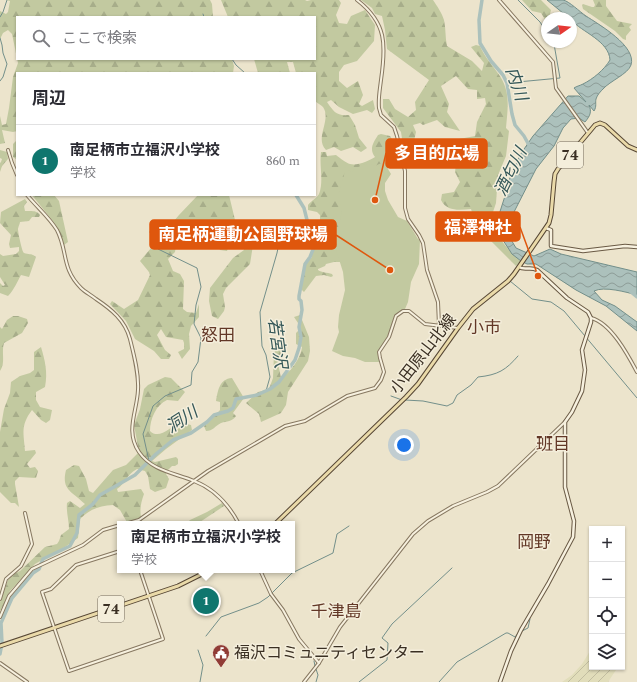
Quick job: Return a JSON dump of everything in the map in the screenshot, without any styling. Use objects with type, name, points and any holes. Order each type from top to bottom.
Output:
[{"type":"main road","name":"小田原山北線","points":[[278,521],[403,400],[418,384],[458,328],[481,302],[509,280],[546,228],[551,216],[556,174],[558,169],[595,125],[600,123],[604,125],[631,148],[637,150]]},
{"type":"main road","points":[[546,228],[551,230],[551,246],[584,251],[625,246],[637,247]]},
{"type":"main road","points":[[500,682],[508,658],[520,632],[573,537],[574,522],[564,487],[565,422],[572,412],[582,391],[584,370],[582,354],[591,318],[588,312],[567,298],[537,270],[532,268],[523,269],[520,266]]},
{"type":"main road","name":"74","points":[[0,646],[148,597],[178,586],[204,573]]},
{"type":"street","points":[[357,0],[374,16],[383,38],[384,55],[378,108],[381,115],[394,127],[397,136],[405,171],[405,212],[423,243],[427,270],[438,302],[440,325]]},
{"type":"street","points":[[499,0],[550,57],[553,62],[556,88],[588,133]]},
{"type":"street","points":[[8,150],[16,173]]},
{"type":"street","points":[[28,196],[57,230],[67,268],[81,289],[114,313],[127,329],[138,384],[132,428],[133,438],[139,452],[150,464],[164,471],[194,481],[212,491],[228,506],[238,521]]},
{"type":"street","points":[[136,521],[208,471],[285,426],[305,421],[351,394],[375,388],[381,380],[384,372],[379,352],[389,337],[396,316],[403,311],[408,311],[425,324],[458,328]]},
{"type":"street","points":[[591,318],[603,325],[615,336],[627,353],[637,372]]},
{"type":"street","points":[[304,682],[319,663],[340,626],[413,534],[428,521],[453,506],[498,486],[565,422]]},
{"type":"street","points":[[0,599],[6,579],[21,566],[32,544],[25,513]]},
{"type":"street","points":[[0,617],[10,594],[32,569],[83,545],[103,530],[117,526]]},
{"type":"street","points":[[117,552],[76,565],[52,589],[42,592],[69,671],[163,639],[141,573]]},
{"type":"street","points":[[262,573],[272,594],[302,644],[319,663]]},
{"type":"street","points":[[0,663],[28,682]]},
{"type":"shaded area","points":[[589,653],[589,670],[616,670],[608,682],[562,682],[572,675],[582,664]]},
{"type":"green space","points":[[6,0],[210,0],[212,4],[213,16],[16,16],[16,53],[12,34],[8,30],[3,33],[0,39],[0,11],[6,14],[8,12],[10,1]]},
{"type":"green space","points":[[221,0],[339,0],[341,3],[336,15],[339,23],[347,24],[351,16],[365,10],[375,25],[374,41],[357,61],[344,65],[339,72],[339,81],[347,88],[358,81],[363,95],[359,104],[362,106],[373,100],[375,109],[372,113],[367,110],[353,114],[339,107],[331,100],[327,102],[336,113],[341,115],[349,115],[355,125],[359,138],[367,148],[361,152],[353,147],[341,151],[334,147],[326,150],[323,145],[322,135],[326,118],[323,107],[316,102],[316,72],[296,72],[293,62],[287,62],[290,72],[258,72],[254,60],[316,60],[316,16],[228,16]]},
{"type":"green space","points":[[361,0],[433,0],[441,12],[444,20],[447,46],[472,61],[482,71],[484,63],[471,47],[476,45],[480,46],[505,85],[508,98],[506,128],[509,131],[506,156],[498,175],[496,203],[490,221],[503,243],[521,261],[516,266],[491,241],[475,222],[471,209],[458,210],[450,208],[447,207],[441,200],[442,194],[454,192],[460,182],[455,172],[459,139],[475,136],[477,122],[486,104],[485,98],[477,99],[477,90],[468,89],[456,76],[441,86],[449,104],[447,112],[460,131],[445,127],[437,120],[423,125],[420,123],[413,125],[416,132],[414,141],[407,151],[404,152],[401,132],[383,108],[383,99],[389,99],[395,109],[408,117],[416,110],[415,102],[429,80],[387,49],[382,16],[375,14],[372,8]]},
{"type":"green space","points":[[522,0],[541,0],[551,10],[550,12],[541,13],[532,11]]},
{"type":"green space","points":[[593,0],[606,0],[606,6],[617,21],[632,24],[629,27],[631,30],[626,36],[626,40],[583,9],[583,4],[594,7],[595,5]]},
{"type":"green space","points":[[17,60],[232,60],[234,66],[233,72],[16,72],[16,131],[2,130],[5,143],[0,144],[0,116],[2,125],[6,124],[13,77],[18,63]]},
{"type":"green space","points":[[381,134],[390,136],[392,139],[385,168],[341,262],[326,264],[318,269],[321,272],[332,274],[333,276],[316,276],[304,292],[301,289],[306,264],[312,257],[312,243],[316,237],[320,221],[320,215],[317,212],[308,210],[308,205],[319,194],[321,179],[321,152],[326,152],[327,156],[336,155],[350,164],[363,163],[375,157],[372,151],[372,146],[378,135]]},
{"type":"green space","points":[[16,141],[16,159],[13,157],[13,144]]},
{"type":"green space","points":[[0,150],[7,152],[8,159],[2,166],[0,172],[0,163],[2,159],[0,158]]},
{"type":"green space","points":[[387,162],[388,169],[391,174],[385,183],[385,191],[388,200],[398,217],[407,221],[420,240],[419,264],[411,282],[408,302],[405,309],[395,316],[388,338],[378,351],[380,362],[365,362],[355,358],[343,356],[332,351],[339,332],[339,315],[345,290],[343,272],[337,253],[336,241],[342,210],[338,196],[345,167],[351,172],[366,164],[375,166]]},
{"type":"green space","points":[[33,196],[55,196],[59,201],[68,242],[64,245],[52,220]]},
{"type":"green space","points":[[197,196],[229,196],[235,220],[234,229],[227,251],[220,250],[217,242],[194,240],[186,231],[178,233],[175,252],[168,259],[173,271],[180,274],[184,281],[183,309],[187,312],[196,313],[199,304],[199,317],[191,326],[189,334],[190,349],[182,359],[178,352],[184,349],[183,340],[166,337],[161,329],[157,335],[165,350],[171,355],[169,359],[161,359],[154,351],[135,339],[126,321],[110,304],[112,301],[124,309],[138,300],[150,275],[140,261]]},
{"type":"green space","points":[[25,199],[27,202],[24,206],[25,211],[36,212],[40,215],[39,217],[32,217],[29,221],[20,222],[18,229],[19,238],[24,253],[36,257],[29,277],[21,275],[14,289],[8,296],[0,293],[0,283],[3,286],[5,285],[0,277],[0,254],[3,256],[16,254],[19,251],[19,247],[10,248],[9,244],[11,235],[0,223],[1,212]]},
{"type":"green space","points":[[259,226],[252,241],[253,245],[250,264],[226,288],[223,294],[225,307],[224,311],[218,319],[212,316],[209,301],[210,288],[233,258],[244,250],[244,230]]},
{"type":"green space","points":[[300,315],[309,337],[310,351],[308,361],[288,392],[286,405],[281,413],[261,422],[259,414],[246,403],[258,392],[269,389],[273,378],[274,353],[280,342],[283,351],[278,363],[281,378],[288,373],[294,365],[302,347],[296,344],[298,323],[294,317]]},
{"type":"green space","points":[[13,316],[27,319],[28,323],[22,333],[4,343],[3,365],[0,371],[0,327],[2,329],[7,320]]},
{"type":"green space","points":[[41,347],[46,367],[46,382],[45,387],[36,392],[36,400],[40,407],[52,410],[50,420],[46,423],[41,420],[32,410],[24,425],[25,451],[35,450],[36,453],[27,464],[30,468],[35,467],[38,471],[36,478],[19,477],[15,481],[19,507],[15,503],[11,503],[0,492],[0,432],[4,409],[10,393],[11,382],[34,370],[34,352]]},
{"type":"green space","points":[[165,377],[171,378],[185,392],[178,401],[167,400],[160,405],[152,417],[150,431],[157,434],[165,432],[179,422],[191,425],[192,430],[152,461],[155,462],[176,457],[178,459],[178,464],[172,466],[166,474],[169,479],[166,488],[155,492],[150,489],[148,476],[145,471],[137,469],[130,474],[117,489],[118,492],[141,489],[144,494],[140,509],[142,521],[126,521],[120,510],[113,505],[103,506],[91,510],[80,519],[78,538],[35,564],[10,591],[0,610],[0,602],[8,580],[13,574],[20,571],[45,547],[57,544],[61,535],[69,529],[67,503],[70,501],[80,508],[85,504],[66,486],[66,470],[74,465],[79,466],[86,479],[89,491],[93,493],[113,470],[126,465],[139,452],[134,425],[140,409],[144,389],[148,385]]},
{"type":"green space","points":[[232,378],[244,398],[233,413],[236,416],[231,420],[221,423],[206,431],[204,426],[220,410],[220,402],[216,401],[220,386],[224,381]]},
{"type":"green space","points":[[222,503],[224,506],[202,521],[189,521],[190,520]]},
{"type":"water","points":[[547,0],[563,0],[571,4],[615,36],[628,50],[631,58],[631,65],[626,71],[599,93],[596,99],[594,111],[589,105],[590,114],[585,122],[579,118],[571,119],[563,128],[554,146],[536,169],[514,212],[509,227],[510,238],[516,248],[534,256],[550,249],[561,254],[637,272],[637,295],[609,289],[594,291],[602,300],[615,306],[637,322],[637,331],[606,306],[576,290],[536,264],[527,264],[521,261],[512,254],[497,231],[496,224],[505,196],[506,187],[520,155],[533,136],[568,96],[579,96],[586,102],[574,88],[594,77],[610,60],[605,47],[577,25],[577,12],[562,12]]},
{"type":"waterway","points":[[0,17],[7,0]]},
{"type":"waterway","name":"内川","points":[[482,0],[479,20],[480,43],[507,83],[515,125],[524,136],[530,147]]},
{"type":"waterway","points":[[518,0],[541,24]]},
{"type":"waterway","points":[[0,38],[7,64],[3,77],[0,81]]},
{"type":"waterway","points":[[507,83],[560,78],[555,48]]},
{"type":"waterway","name":"洞川","points":[[233,60],[244,72]]},
{"type":"waterway","name":"洞川","points":[[0,654],[2,643],[1,623],[12,598],[33,573],[39,569],[43,559],[70,546],[77,533],[79,515],[93,504],[100,495],[135,475],[156,454],[173,440],[191,433],[214,415],[233,408],[236,399],[257,395],[270,389],[279,382],[295,360],[301,337],[299,327],[302,310],[299,296],[305,264],[310,257],[318,237],[315,232],[309,228],[304,208],[297,196]]},
{"type":"waterway","name":"若宮沢","points":[[266,391],[270,377],[266,355],[262,346],[260,312],[277,253],[282,228]]},
{"type":"waterway","points":[[149,461],[143,434],[153,406],[165,396],[191,385],[192,372],[198,362],[201,338],[194,324],[196,305],[201,287],[197,268],[158,249],[150,232]]},
{"type":"waterway","points":[[510,281],[532,299],[551,302],[564,311],[637,398]]},
{"type":"waterway","name":"酒匂川","points":[[631,292],[637,297]]},
{"type":"waterway","points":[[405,400],[423,401],[447,406],[453,403],[457,395],[471,385],[478,377],[491,375],[501,371],[510,365],[518,356]]},
{"type":"waterway","points":[[391,396],[402,400]]},
{"type":"waterway","points":[[295,572],[333,553],[337,534],[349,526]]},
{"type":"waterway","points":[[359,682],[387,660],[388,643],[382,638],[392,624],[452,568]]},
{"type":"waterway","points":[[206,636],[221,617],[259,603],[268,597],[292,573]]},
{"type":"waterway","points":[[522,631],[528,628],[530,619]]},
{"type":"waterway","points":[[439,682],[457,662],[506,633],[515,637],[519,632]]},
{"type":"waterway","points":[[198,650],[203,665],[200,682]]},
{"type":"waterway","points":[[314,661],[315,666]]},
{"type":"waterway","points":[[316,669],[318,675],[316,682]]},
{"type":"place","name":"多目的広場","points":[[375,200]]},
{"type":"place","name":"南足柄運動公園野球場","points":[[390,270]]},
{"type":"place","name":"福澤神社","points":[[538,276]]},
{"type":"place","name":"南足柄市立福沢小学校","points":[[206,601]]},
{"type":"place","name":"福沢コミュニティセンター","points":[[221,668]]},
{"type":"district","name":"小市","points":[[484,328]]},
{"type":"district","name":"怒田","points":[[218,336]]},
{"type":"district","name":"班目","points":[[553,445]]},
{"type":"district","name":"岡野","points":[[534,543]]},
{"type":"district","name":"千津島","points":[[336,612]]}]
